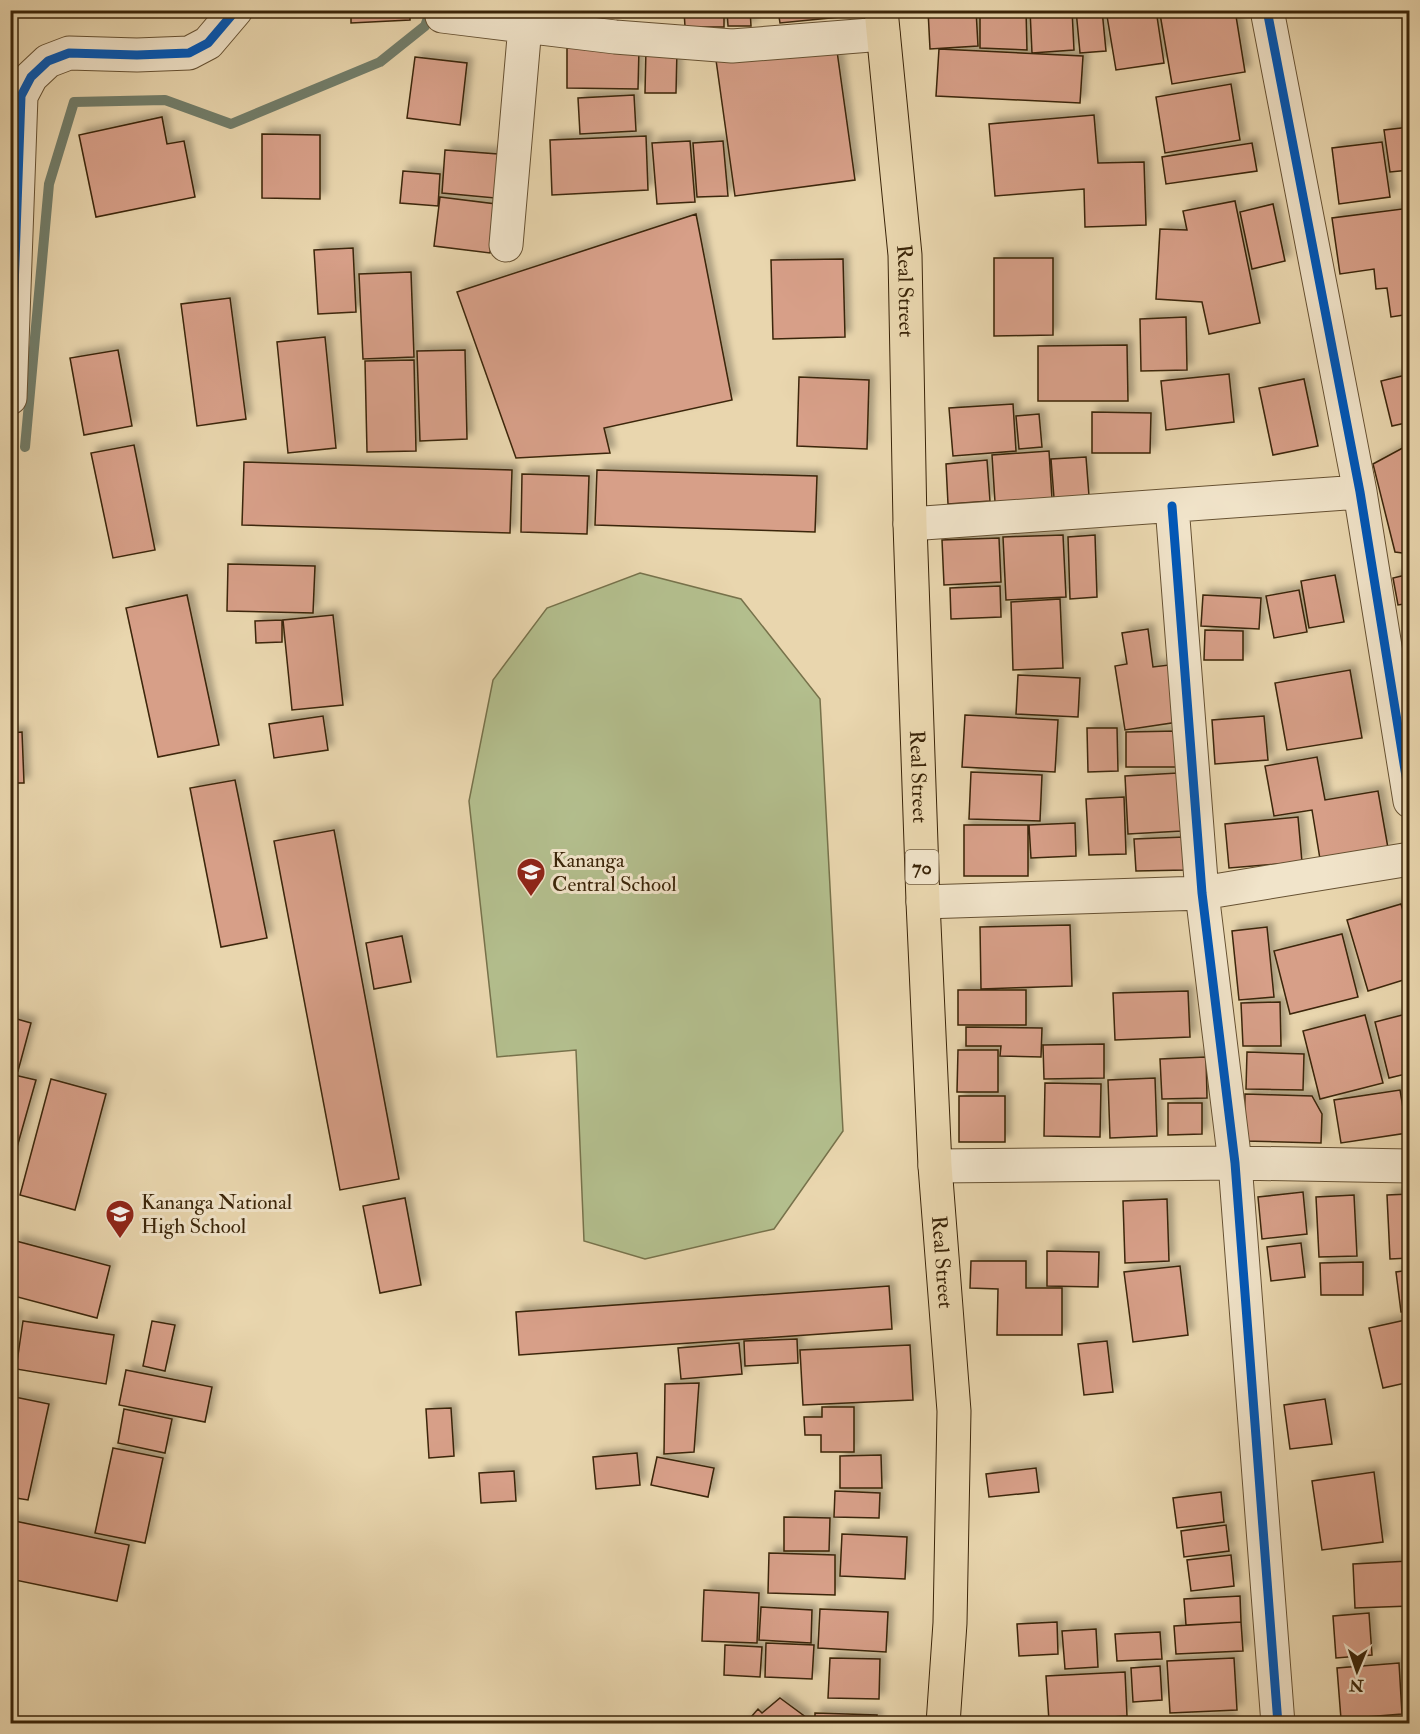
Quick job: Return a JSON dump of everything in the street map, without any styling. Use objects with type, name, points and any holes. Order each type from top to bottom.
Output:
[{"type":"highway","name":"Real Street","points":[[882,22],[905,255],[910,524],[923,902],[935,1166],[954,1411],[950,1623],[943,1724]]},
{"type":"street","points":[[10,398],[21,96],[31,77],[48,61],[69,53],[137,56],[189,53],[208,43],[236,10]]},
{"type":"street","points":[[1267,10],[1360,492],[1410,801]]},
{"type":"street","points":[[442,16],[615,37],[732,46],[882,22]]},
{"type":"street","points":[[506,245],[525,26]]},
{"type":"street","points":[[910,524],[1360,492]]},
{"type":"street","points":[[1172,506],[1202,893],[1235,1163],[1278,1724]]},
{"type":"street","points":[[923,902],[1202,893],[1410,858]]},
{"type":"street","points":[[935,1166],[1235,1163],[1410,1166]]},
{"type":"green space","points":[[640,573],[741,599],[820,699],[843,1131],[774,1229],[645,1259],[584,1241],[576,1050],[497,1057],[469,801],[493,680],[547,608]]},
{"type":"building","points":[[351,10],[410,10],[410,20],[351,23]]},
{"type":"building","points":[[684,10],[724,10],[724,27],[685,27]]},
{"type":"building","points":[[727,10],[750,10],[751,26],[728,26]]},
{"type":"building","points":[[778,10],[839,10],[840,17],[780,23]]},
{"type":"building","points":[[928,10],[976,10],[978,46],[930,49]]},
{"type":"building","points":[[980,10],[1026,10],[1027,50],[980,48]]},
{"type":"building","points":[[1030,10],[1072,10],[1074,50],[1032,53]]},
{"type":"building","points":[[1076,10],[1102,10],[1106,51],[1080,53]]},
{"type":"building","points":[[1106,10],[1156,10],[1164,63],[1116,70]]},
{"type":"building","points":[[1179,10],[1235,10],[1245,72],[1172,84],[1160,14]]},
{"type":"building","points":[[1401,10],[1410,10],[1410,26],[1404,27]]},
{"type":"building","points":[[836,44],[855,180],[735,196],[716,60]]},
{"type":"building","points":[[567,48],[639,48],[638,89],[567,88]]},
{"type":"building","points":[[646,48],[677,49],[676,93],[645,93]]},
{"type":"building","points":[[939,49],[1083,56],[1080,103],[936,96]]},
{"type":"building","points":[[415,57],[467,63],[460,125],[407,118]]},
{"type":"building","points":[[1231,84],[1240,140],[1165,153],[1156,97]]},
{"type":"building","points":[[634,95],[636,131],[580,134],[578,98]]},
{"type":"building","points":[[1094,115],[1098,163],[1144,162],[1146,225],[1085,227],[1084,189],[995,196],[989,124]]},
{"type":"building","points":[[162,117],[167,144],[184,141],[195,197],[96,217],[79,135]]},
{"type":"building","points":[[1410,127],[1410,170],[1390,172],[1384,130]]},
{"type":"building","points":[[262,134],[320,135],[320,199],[262,198]]},
{"type":"building","points":[[646,136],[648,190],[552,195],[550,140]]},
{"type":"building","points":[[690,141],[695,202],[657,204],[652,143]]},
{"type":"building","points":[[723,141],[728,196],[697,197],[693,143]]},
{"type":"building","points":[[1382,142],[1390,197],[1339,204],[1332,148]]},
{"type":"building","points":[[1252,143],[1257,171],[1166,184],[1162,157]]},
{"type":"building","points":[[445,150],[498,154],[495,198],[442,193]]},
{"type":"building","points":[[403,171],[440,174],[438,206],[400,203]]},
{"type":"building","points":[[440,197],[496,204],[490,253],[434,246]]},
{"type":"building","points":[[1235,201],[1260,323],[1209,334],[1202,302],[1156,299],[1160,229],[1187,230],[1183,211]]},
{"type":"building","points":[[1273,204],[1285,261],[1252,269],[1240,212]]},
{"type":"building","points":[[1410,208],[1410,314],[1391,317],[1387,288],[1376,289],[1374,269],[1340,274],[1332,218]]},
{"type":"building","points":[[696,214],[732,400],[604,428],[610,453],[516,458],[457,292]]},
{"type":"building","points":[[353,248],[356,312],[318,314],[314,250]]},
{"type":"building","points":[[994,258],[1053,258],[1053,335],[994,336]]},
{"type":"building","points":[[843,259],[845,337],[773,339],[771,260]]},
{"type":"building","points":[[411,272],[414,357],[363,359],[359,274]]},
{"type":"building","points":[[230,298],[246,419],[197,426],[181,304]]},
{"type":"building","points":[[1186,317],[1187,370],[1141,371],[1140,319]]},
{"type":"building","points":[[325,337],[336,448],[288,453],[277,342]]},
{"type":"building","points":[[1127,345],[1128,401],[1038,401],[1038,346]]},
{"type":"building","points":[[118,350],[132,426],[84,435],[70,358]]},
{"type":"building","points":[[465,350],[467,439],[420,441],[417,351]]},
{"type":"building","points":[[414,360],[416,451],[367,452],[365,361]]},
{"type":"building","points":[[1229,374],[1234,422],[1166,430],[1161,381]]},
{"type":"building","points":[[1410,374],[1410,422],[1392,426],[1381,381]]},
{"type":"building","points":[[799,377],[869,380],[867,449],[797,446]]},
{"type":"building","points":[[1304,379],[1318,446],[1273,455],[1259,388]]},
{"type":"building","points":[[1013,404],[1016,451],[953,456],[949,408]]},
{"type":"building","points":[[1092,412],[1151,413],[1150,453],[1092,453]]},
{"type":"building","points":[[1039,414],[1042,447],[1019,449],[1016,416]]},
{"type":"building","points":[[1410,444],[1410,554],[1395,552],[1373,464]]},
{"type":"building","points":[[134,445],[155,550],[113,558],[91,453]]},
{"type":"building","points":[[1049,451],[1052,499],[995,502],[992,455]]},
{"type":"building","points":[[1086,457],[1089,496],[1054,498],[1051,459]]},
{"type":"building","points":[[987,460],[990,501],[948,504],[946,464]]},
{"type":"building","points":[[244,462],[512,470],[510,533],[242,525]]},
{"type":"building","points":[[597,470],[817,476],[815,532],[595,525]]},
{"type":"building","points":[[522,474],[589,476],[587,534],[521,532]]},
{"type":"building","points":[[1063,535],[1066,597],[1006,600],[1003,537]]},
{"type":"building","points":[[1095,535],[1097,597],[1070,599],[1068,537]]},
{"type":"building","points":[[999,538],[1001,582],[944,585],[942,540]]},
{"type":"building","points":[[228,564],[315,566],[313,613],[227,611]]},
{"type":"building","points":[[1410,574],[1410,603],[1398,605],[1393,578]]},
{"type":"building","points":[[1335,575],[1344,622],[1309,628],[1301,581]]},
{"type":"building","points":[[1000,586],[1001,617],[951,619],[950,588]]},
{"type":"building","points":[[1299,590],[1307,632],[1274,638],[1266,596]]},
{"type":"building","points":[[187,595],[219,745],[158,757],[126,608]]},
{"type":"building","points":[[1203,595],[1261,598],[1259,629],[1201,626]]},
{"type":"building","points":[[1060,599],[1063,668],[1013,670],[1011,602]]},
{"type":"building","points":[[333,615],[343,705],[292,710],[283,620]]},
{"type":"building","points":[[282,620],[282,642],[256,643],[255,621]]},
{"type":"building","points":[[1148,629],[1153,667],[1169,665],[1178,722],[1125,730],[1115,666],[1127,664],[1122,633]]},
{"type":"building","points":[[1205,630],[1243,631],[1243,660],[1204,660]]},
{"type":"building","points":[[1350,670],[1362,738],[1287,750],[1275,683]]},
{"type":"building","points":[[1018,675],[1080,678],[1078,717],[1016,714]]},
{"type":"building","points":[[965,715],[1058,720],[1055,772],[962,767]]},
{"type":"building","points":[[323,716],[328,750],[274,758],[269,724]]},
{"type":"building","points":[[1264,716],[1268,760],[1215,764],[1212,720]]},
{"type":"building","points":[[1087,728],[1117,728],[1118,771],[1088,772]]},
{"type":"building","points":[[1178,731],[1178,767],[1126,767],[1126,732]]},
{"type":"building","points":[[22,732],[24,783],[10,783],[10,733]]},
{"type":"building","points":[[1317,757],[1325,800],[1378,791],[1388,848],[1320,859],[1312,810],[1274,816],[1265,766]]},
{"type":"building","points":[[971,772],[1042,775],[1040,821],[969,819]]},
{"type":"building","points":[[1178,773],[1182,831],[1128,834],[1125,776]]},
{"type":"building","points":[[235,780],[267,938],[221,947],[190,788]]},
{"type":"building","points":[[1124,797],[1126,854],[1089,855],[1086,799]]},
{"type":"building","points":[[1298,817],[1302,862],[1229,868],[1225,824]]},
{"type":"building","points":[[1075,823],[1076,856],[1031,858],[1029,825]]},
{"type":"building","points":[[964,825],[1028,825],[1028,876],[964,876]]},
{"type":"building","points":[[334,830],[399,1179],[340,1190],[274,841]]},
{"type":"building","points":[[1185,837],[1186,870],[1136,871],[1134,839]]},
{"type":"building","points":[[1401,904],[1410,934],[1410,978],[1368,991],[1347,920]]},
{"type":"building","points":[[1070,925],[1072,986],[981,989],[980,927]]},
{"type":"building","points":[[1267,927],[1274,997],[1239,1000],[1232,931]]},
{"type":"building","points":[[1342,934],[1358,997],[1290,1014],[1274,951]]},
{"type":"building","points":[[402,936],[411,982],[374,989],[366,943]]},
{"type":"building","points":[[958,990],[1026,990],[1026,1025],[958,1025]]},
{"type":"building","points":[[1188,991],[1190,1037],[1115,1040],[1113,993]]},
{"type":"building","points":[[1280,1002],[1281,1046],[1243,1046],[1241,1003]]},
{"type":"building","points":[[1410,1013],[1410,1073],[1389,1078],[1375,1022]]},
{"type":"building","points":[[1365,1015],[1383,1083],[1320,1099],[1303,1031]]},
{"type":"building","points":[[10,1017],[31,1023],[18,1071],[10,1069]]},
{"type":"building","points":[[966,1027],[1042,1028],[1041,1057],[1000,1056],[1001,1046],[966,1046]]},
{"type":"building","points":[[1104,1044],[1104,1078],[1044,1079],[1043,1045]]},
{"type":"building","points":[[958,1050],[998,1050],[998,1092],[957,1092]]},
{"type":"building","points":[[1247,1052],[1304,1054],[1303,1090],[1246,1089]]},
{"type":"building","points":[[1206,1057],[1207,1098],[1162,1099],[1160,1059]]},
{"type":"building","points":[[10,1074],[36,1080],[10,1172]]},
{"type":"building","points":[[1155,1078],[1157,1136],[1110,1138],[1108,1080]]},
{"type":"building","points":[[51,1079],[106,1094],[75,1210],[20,1195]]},
{"type":"building","points":[[1045,1083],[1101,1084],[1100,1137],[1044,1136]]},
{"type":"building","points":[[1400,1090],[1407,1133],[1341,1143],[1334,1100]]},
{"type":"building","points":[[1410,1093],[1410,1124],[1403,1095]]},
{"type":"building","points":[[1245,1094],[1312,1096],[1322,1114],[1321,1143],[1244,1141]]},
{"type":"building","points":[[959,1096],[1005,1096],[1005,1142],[959,1142]]},
{"type":"building","points":[[1168,1103],[1202,1103],[1202,1134],[1168,1135]]},
{"type":"building","points":[[1303,1192],[1307,1234],[1262,1239],[1258,1197]]},
{"type":"building","points":[[1410,1194],[1410,1258],[1390,1259],[1387,1195]]},
{"type":"building","points":[[1354,1195],[1357,1256],[1319,1257],[1316,1197]]},
{"type":"building","points":[[405,1198],[421,1285],[380,1293],[363,1206]]},
{"type":"building","points":[[1167,1199],[1169,1261],[1125,1263],[1123,1201]]},
{"type":"building","points":[[16,1241],[110,1266],[97,1318],[10,1295],[10,1260]]},
{"type":"building","points":[[1301,1243],[1305,1277],[1271,1281],[1267,1247]]},
{"type":"building","points":[[1047,1251],[1099,1252],[1098,1287],[1047,1286]]},
{"type":"building","points":[[971,1261],[1026,1261],[1026,1288],[1062,1288],[1062,1335],[997,1335],[998,1289],[970,1288]]},
{"type":"building","points":[[1363,1262],[1363,1295],[1321,1295],[1320,1263]]},
{"type":"building","points":[[1180,1266],[1188,1335],[1133,1342],[1124,1272]]},
{"type":"building","points":[[1410,1270],[1410,1311],[1401,1312],[1396,1272]]},
{"type":"building","points":[[889,1286],[892,1329],[519,1355],[516,1312]]},
{"type":"building","points":[[10,1317],[17,1318],[10,1356]]},
{"type":"building","points":[[1410,1319],[1410,1382],[1383,1388],[1369,1328]]},
{"type":"building","points":[[23,1321],[114,1335],[106,1384],[16,1369]]},
{"type":"building","points":[[152,1321],[175,1325],[165,1371],[143,1366]]},
{"type":"building","points":[[797,1339],[798,1363],[745,1366],[744,1341]]},
{"type":"building","points":[[1107,1341],[1113,1392],[1084,1395],[1078,1344]]},
{"type":"building","points":[[739,1343],[742,1374],[681,1379],[678,1348]]},
{"type":"building","points":[[910,1345],[913,1400],[803,1405],[800,1350]]},
{"type":"building","points":[[126,1370],[212,1387],[205,1422],[119,1405]]},
{"type":"building","points":[[699,1383],[694,1452],[664,1454],[665,1384]]},
{"type":"building","points":[[10,1396],[49,1404],[28,1500],[10,1497]]},
{"type":"building","points":[[1325,1399],[1332,1444],[1290,1449],[1284,1405]]},
{"type":"building","points":[[822,1407],[854,1407],[854,1452],[821,1452],[821,1435],[805,1435],[804,1417],[822,1417]]},
{"type":"building","points":[[451,1408],[454,1456],[429,1458],[426,1409]]},
{"type":"building","points":[[124,1409],[172,1419],[165,1453],[118,1443]]},
{"type":"building","points":[[113,1448],[163,1458],[145,1543],[95,1533]]},
{"type":"building","points":[[637,1453],[640,1485],[596,1489],[593,1457]]},
{"type":"building","points":[[881,1455],[882,1488],[840,1488],[840,1456]]},
{"type":"building","points":[[657,1457],[714,1468],[708,1497],[651,1485]]},
{"type":"building","points":[[1036,1468],[1039,1492],[989,1497],[986,1474]]},
{"type":"building","points":[[514,1471],[516,1501],[481,1503],[479,1473]]},
{"type":"building","points":[[1374,1472],[1383,1542],[1322,1550],[1312,1481]]},
{"type":"building","points":[[835,1491],[880,1493],[879,1518],[834,1517]]},
{"type":"building","points":[[1221,1492],[1224,1522],[1177,1528],[1173,1498]]},
{"type":"building","points":[[784,1517],[830,1518],[829,1551],[784,1551]]},
{"type":"building","points":[[10,1520],[129,1545],[117,1601],[10,1579]]},
{"type":"building","points":[[1226,1525],[1229,1551],[1184,1557],[1181,1531]]},
{"type":"building","points":[[842,1534],[907,1537],[905,1579],[840,1576]]},
{"type":"building","points":[[769,1553],[835,1555],[835,1595],[768,1593]]},
{"type":"building","points":[[1231,1555],[1234,1586],[1191,1591],[1187,1560]]},
{"type":"building","points":[[1409,1561],[1410,1606],[1355,1608],[1353,1564]]},
{"type":"building","points":[[704,1590],[759,1593],[757,1643],[702,1641]]},
{"type":"building","points":[[1240,1596],[1241,1622],[1186,1625],[1184,1599]]},
{"type":"building","points":[[761,1607],[812,1610],[811,1643],[759,1640]]},
{"type":"building","points":[[820,1609],[888,1612],[886,1652],[818,1648]]},
{"type":"building","points":[[1369,1613],[1372,1655],[1336,1658],[1333,1616]]},
{"type":"building","points":[[1057,1622],[1058,1654],[1019,1656],[1017,1624]]},
{"type":"building","points":[[1241,1622],[1243,1651],[1176,1654],[1174,1626]]},
{"type":"building","points":[[1096,1629],[1098,1667],[1065,1669],[1062,1631]]},
{"type":"building","points":[[1160,1632],[1162,1659],[1117,1661],[1115,1634]]},
{"type":"building","points":[[766,1643],[814,1645],[812,1679],[765,1677]]},
{"type":"building","points":[[725,1645],[762,1647],[760,1677],[724,1675]]},
{"type":"building","points":[[830,1658],[880,1659],[879,1699],[828,1698]]},
{"type":"building","points":[[1234,1658],[1237,1710],[1170,1713],[1167,1661]]},
{"type":"building","points":[[1399,1663],[1402,1714],[1341,1719],[1337,1668]]},
{"type":"building","points":[[1160,1666],[1162,1700],[1133,1702],[1131,1668]]},
{"type":"building","points":[[1125,1672],[1127,1716],[1049,1721],[1046,1676]]},
{"type":"building","points":[[780,1698],[807,1718],[804,1724],[745,1724],[758,1709],[762,1713]]},
{"type":"building","points":[[815,1713],[877,1715],[876,1724],[815,1724]]},
{"type":"building","points":[[1230,1717],[1231,1724],[1168,1724],[1168,1721]]},
{"type":"waterway","points":[[25,447],[49,184],[74,102],[165,100],[231,124],[380,62],[425,26],[431,10]]},
{"type":"cycle path","points":[[10,398],[21,96],[31,77],[48,61],[69,53],[137,55],[189,53],[208,43],[236,10]]},
{"type":"cycle path","points":[[1267,10],[1360,492],[1410,801]]},
{"type":"cycle path","points":[[1172,506],[1202,893],[1235,1163],[1278,1724]]},
{"type":"place","name":"Kananga Central School","points":[[531,898]]},
{"type":"place","name":"Kananga National High School","points":[[120,1240]]}]
